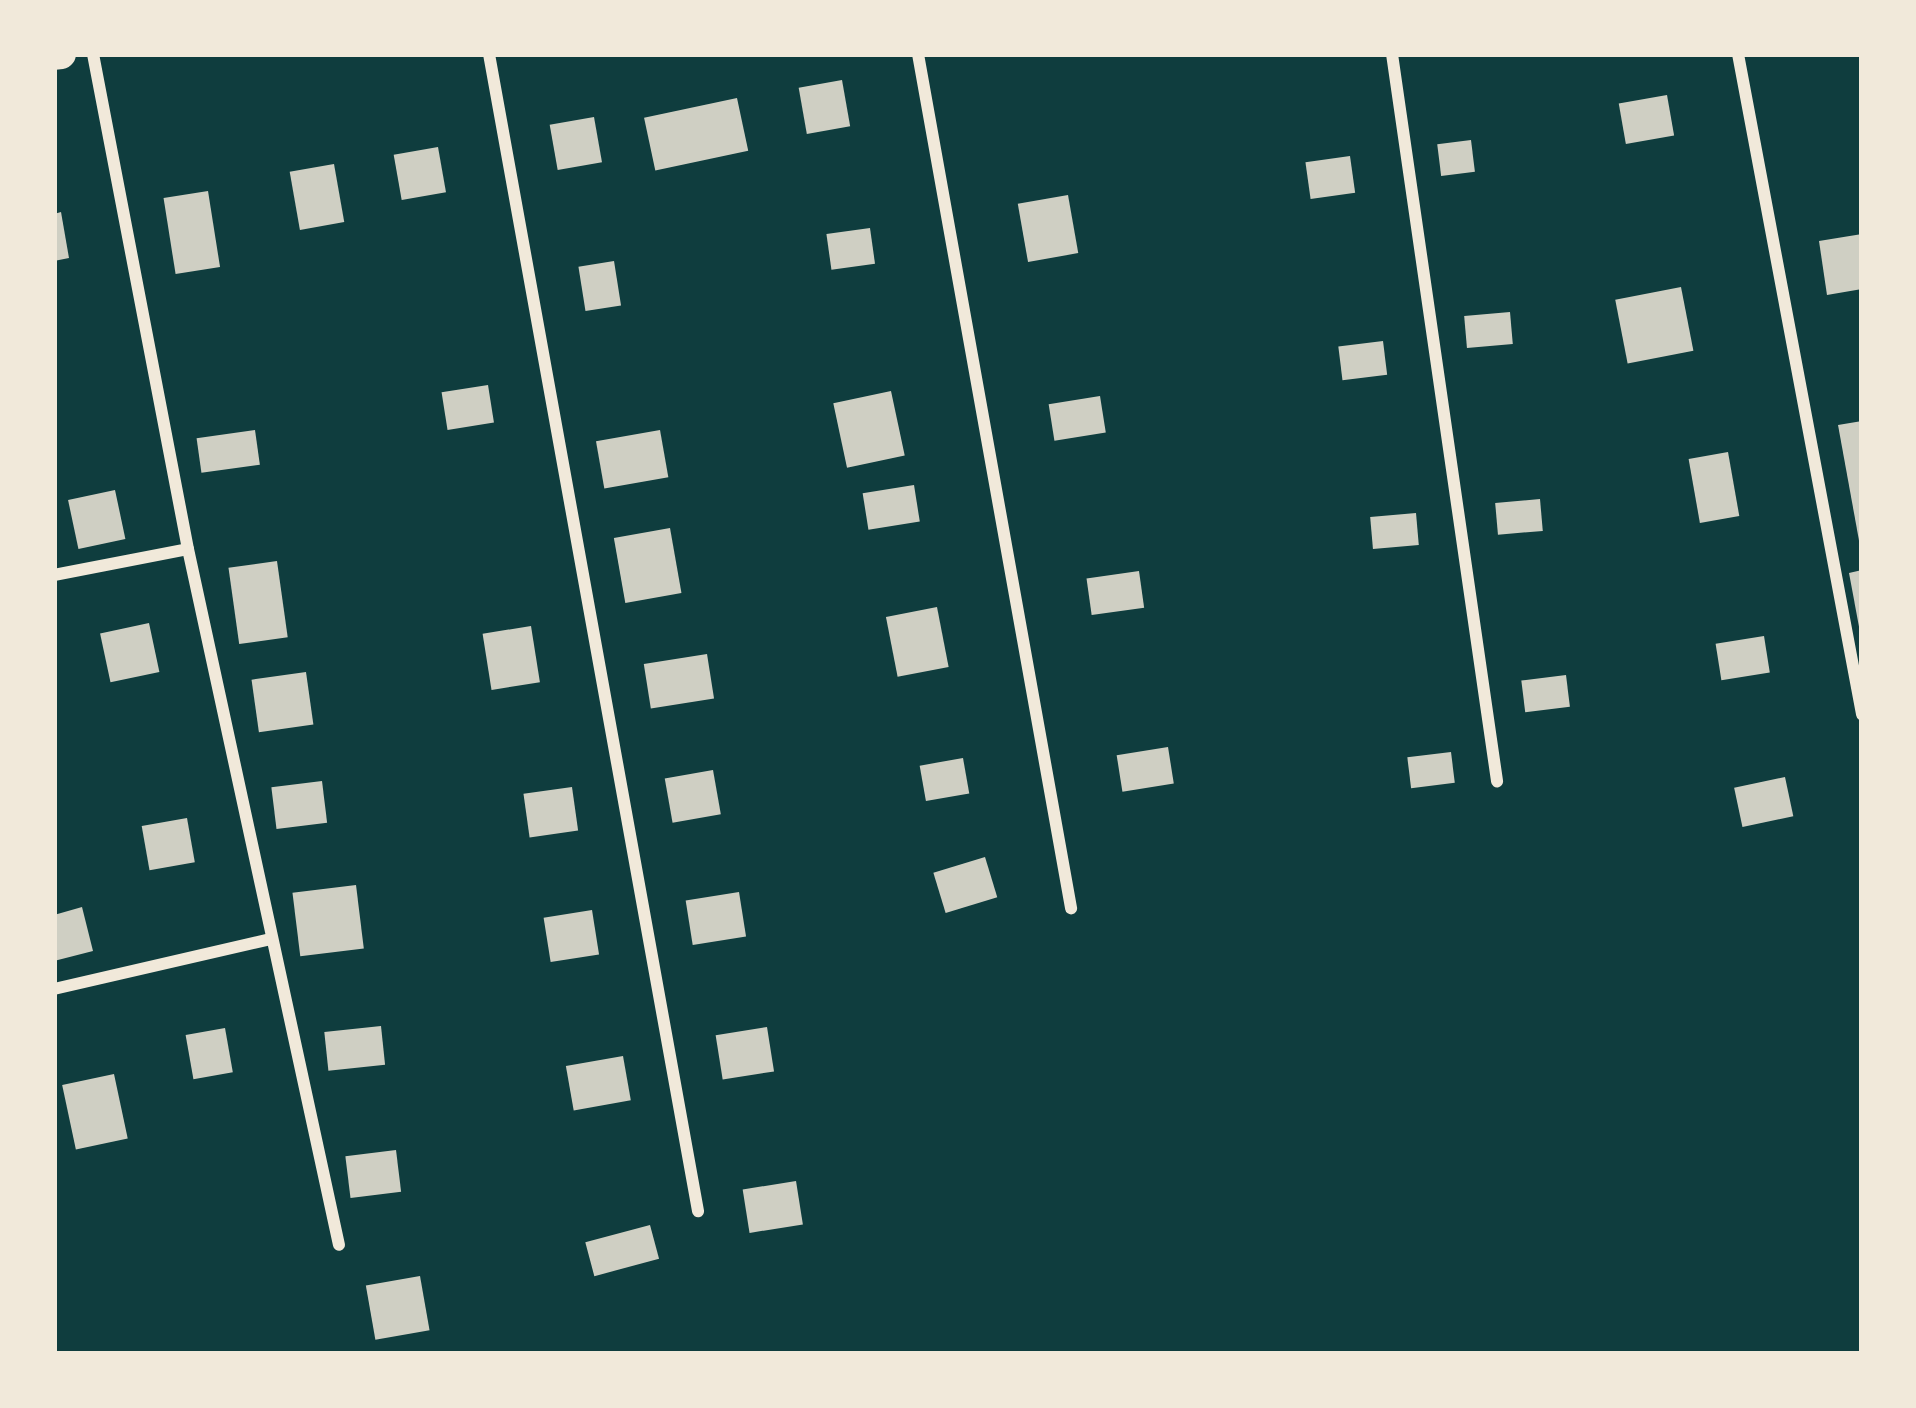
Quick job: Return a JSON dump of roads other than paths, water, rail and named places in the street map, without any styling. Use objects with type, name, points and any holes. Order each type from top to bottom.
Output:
[{"type":"street","points":[[93,54],[188,549],[339,1245]]},
{"type":"street","points":[[492,54],[698,1211],[492,54]]},
{"type":"street","points":[[919,54],[1071,908]]},
{"type":"street","points":[[1392,54],[1497,781]]},
{"type":"street","points":[[1741,54],[1862,712]]},
{"type":"street","points":[[54,575],[188,549]]},
{"type":"street","points":[[54,989],[270,939]]}]
